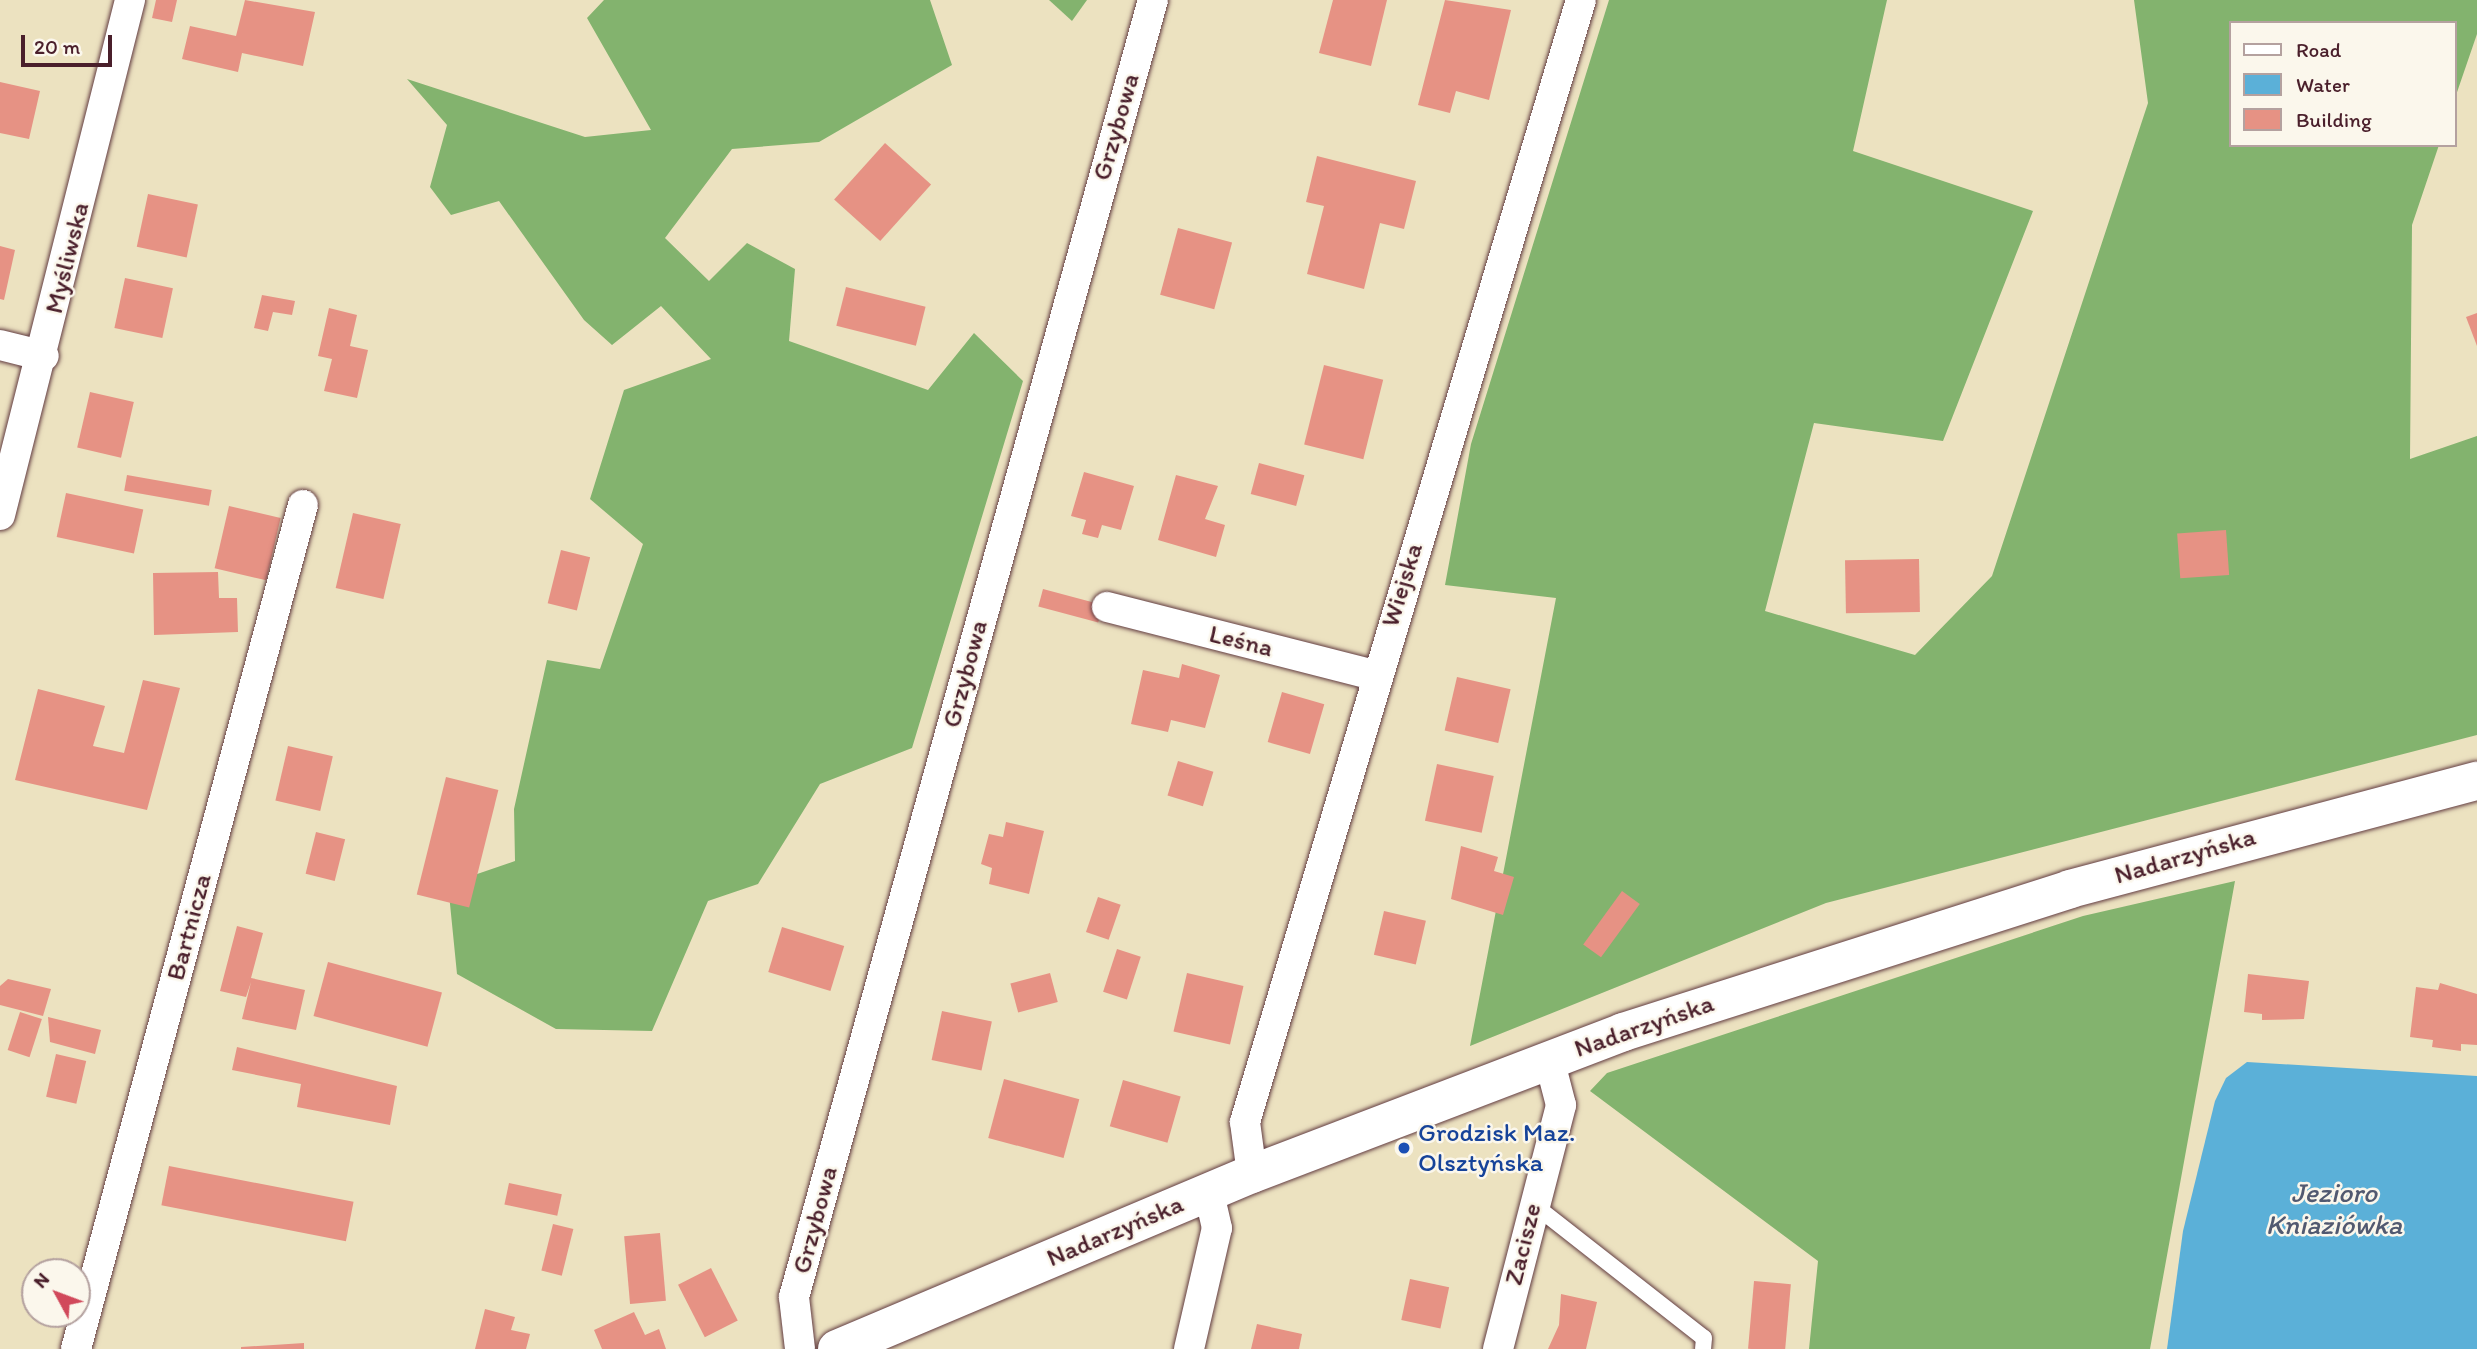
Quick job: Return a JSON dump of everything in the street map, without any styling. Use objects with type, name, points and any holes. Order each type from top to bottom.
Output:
[{"type":"street","name":"Myśliwska","points":[[0,515],[44,356],[130,0]]},
{"type":"street","name":"Grzybowa","points":[[800,1349],[794,1297],[1153,0]]},
{"type":"street","name":"Wiejska","points":[[1252,1174],[1244,1154],[1245,1122],[1374,675],[1581,0]]},
{"type":"street","points":[[0,345],[44,356]]},
{"type":"street","name":"Bartnicza","points":[[76,1349],[303,505]]},
{"type":"street","name":"Leśna","points":[[1107,607],[1374,675]]},
{"type":"street","name":"Nadarzyńska","points":[[837,1349],[1252,1174],[1549,1059],[2070,889],[2477,781]]},
{"type":"street","name":"Zacisze","points":[[1498,1349],[1533,1204],[1561,1105],[1549,1059]]},
{"type":"street","points":[[1189,1349],[1217,1228],[1209,1192]]},
{"type":"lane","points":[[1533,1204],[1704,1338],[1703,1349]]},
{"type":"green space","points":[[604,0],[930,0],[952,65],[819,142],[732,149],[665,238],[709,281],[747,243],[795,269],[789,341],[928,390],[974,333],[1023,381],[912,748],[820,784],[758,884],[708,901],[652,1031],[556,1029],[457,974],[448,884],[515,861],[514,809],[547,660],[600,669],[643,544],[590,499],[624,390],[711,359],[661,306],[612,345],[584,320],[499,201],[451,215],[430,187],[447,125],[407,79],[585,137],[651,130],[587,18]]},
{"type":"green space","points":[[1049,0],[1087,0],[1072,21]]},
{"type":"green space","points":[[1609,0],[1887,0],[1853,151],[2033,211],[1943,441],[1814,423],[1765,611],[1915,655],[1992,576],[2148,103],[2134,0],[2477,0],[2477,34],[2456,95],[2456,21],[2228,21],[2228,147],[2438,147],[2412,225],[2410,459],[2477,436],[2477,735],[1826,903],[1470,1046],[1556,598],[1445,585],[1471,444]]},
{"type":"green space","points":[[2235,881],[2150,1349],[1809,1349],[1818,1261],[1590,1091],[1607,1073],[2083,916]]},
{"type":"water","name":"Jezioro Kniaziówka","points":[[2247,1062],[2477,1076],[2477,1349],[2167,1349],[2183,1231],[2215,1101],[2226,1078]]},
{"type":"building","points":[[156,0],[177,0],[172,22],[152,18]]},
{"type":"building","points":[[245,0],[315,12],[303,66],[242,53],[238,72],[182,59],[190,26],[236,36]]},
{"type":"building","points":[[1333,0],[1387,0],[1371,66],[1319,53]]},
{"type":"building","points":[[1445,0],[1511,10],[1489,100],[1456,91],[1450,113],[1418,105]]},
{"type":"building","points":[[0,82],[40,91],[29,139],[0,133]]},
{"type":"building","points":[[885,143],[931,184],[880,241],[834,199]]},
{"type":"building","points":[[1317,156],[1416,181],[1404,229],[1380,223],[1364,289],[1307,274],[1324,206],[1306,202]]},
{"type":"building","points":[[148,194],[198,205],[187,257],[137,247]]},
{"type":"building","points":[[1178,228],[1232,242],[1214,309],[1160,295]]},
{"type":"building","points":[[0,246],[15,250],[4,300],[0,299]]},
{"type":"building","points":[[125,278],[173,288],[162,338],[114,328]]},
{"type":"building","points":[[846,287],[926,307],[916,346],[836,326]]},
{"type":"building","points":[[262,295],[295,301],[292,315],[273,312],[268,331],[254,328]]},
{"type":"building","points":[[329,308],[357,315],[350,346],[368,350],[357,398],[324,391],[332,359],[318,356]]},
{"type":"building","points":[[2477,313],[2477,346],[2466,317]]},
{"type":"building","points":[[1324,365],[1383,380],[1363,459],[1304,445]]},
{"type":"building","points":[[90,392],[134,402],[121,458],[77,448]]},
{"type":"building","points":[[1259,463],[1304,475],[1296,506],[1251,494]]},
{"type":"building","points":[[1084,472],[1134,486],[1121,530],[1102,525],[1098,538],[1082,534],[1086,520],[1071,516]]},
{"type":"building","points":[[127,475],[212,490],[209,506],[124,491]]},
{"type":"building","points":[[1176,475],[1218,486],[1205,519],[1225,525],[1216,557],[1158,540]]},
{"type":"building","points":[[66,493],[143,509],[134,553],[57,537]]},
{"type":"building","points":[[229,506],[281,518],[266,580],[215,568]]},
{"type":"building","points":[[353,513],[401,524],[383,599],[336,588]]},
{"type":"building","points":[[2226,530],[2229,575],[2180,578],[2177,533]]},
{"type":"building","points":[[561,550],[590,557],[577,611],[548,603]]},
{"type":"building","points":[[1919,559],[1920,612],[1846,613],[1845,560]]},
{"type":"building","points":[[218,572],[219,598],[237,598],[238,632],[154,635],[153,573]]},
{"type":"building","points":[[1043,589],[1103,605],[1098,622],[1038,606]]},
{"type":"building","points":[[1182,664],[1220,675],[1205,728],[1171,720],[1168,732],[1131,724],[1143,670],[1179,678]]},
{"type":"building","points":[[1457,677],[1511,689],[1498,743],[1445,731]]},
{"type":"building","points":[[143,680],[180,688],[147,810],[15,780],[38,689],[105,706],[93,746],[124,753]]},
{"type":"building","points":[[1282,692],[1324,704],[1310,754],[1268,742]]},
{"type":"building","points":[[288,746],[333,756],[320,811],[275,801]]},
{"type":"building","points":[[1178,761],[1213,772],[1203,806],[1167,795]]},
{"type":"building","points":[[1437,764],[1494,776],[1482,833],[1425,821]]},
{"type":"building","points":[[446,777],[498,790],[469,907],[417,894]]},
{"type":"building","points":[[1006,822],[1044,831],[1029,894],[989,884],[992,868],[981,864],[989,834],[1003,837]]},
{"type":"building","points":[[316,832],[345,839],[335,881],[306,874]]},
{"type":"building","points":[[1461,846],[1498,857],[1494,871],[1514,877],[1503,915],[1451,899]]},
{"type":"building","points":[[1622,891],[1640,904],[1601,957],[1583,944]]},
{"type":"building","points":[[1098,897],[1121,905],[1109,940],[1086,932]]},
{"type":"building","points":[[1384,911],[1426,921],[1416,965],[1374,955]]},
{"type":"building","points":[[237,926],[263,933],[251,978],[305,990],[296,1030],[242,1019],[251,982],[246,997],[220,991]]},
{"type":"building","points":[[782,927],[844,946],[830,991],[768,972]]},
{"type":"building","points":[[1117,949],[1141,957],[1127,1000],[1103,992]]},
{"type":"building","points":[[328,962],[442,993],[427,1047],[314,1016]]},
{"type":"building","points":[[1050,973],[1058,1002],[1018,1013],[1010,984]]},
{"type":"building","points":[[1187,973],[1244,986],[1230,1045],[1174,1031]]},
{"type":"building","points":[[2248,974],[2309,981],[2304,1019],[2262,1020],[2262,1014],[2244,1012]]},
{"type":"building","points":[[8,979],[51,989],[43,1016],[0,1005],[0,986]]},
{"type":"building","points":[[2440,983],[2477,994],[2477,1045],[2461,1044],[2461,1051],[2432,1047],[2433,1040],[2410,1037],[2416,987],[2438,990]]},
{"type":"building","points":[[942,1011],[992,1022],[981,1071],[932,1060]]},
{"type":"building","points":[[20,1012],[42,1019],[30,1057],[8,1050]]},
{"type":"building","points":[[48,1017],[101,1030],[95,1054],[50,1042]]},
{"type":"building","points":[[237,1047],[397,1086],[390,1125],[297,1107],[301,1084],[232,1070]]},
{"type":"building","points":[[56,1054],[86,1061],[76,1104],[46,1097]]},
{"type":"building","points":[[1004,1079],[1079,1099],[1064,1158],[988,1138]]},
{"type":"building","points":[[1123,1080],[1181,1097],[1167,1143],[1110,1126]]},
{"type":"building","points":[[169,1166],[354,1202],[346,1241],[161,1205]]},
{"type":"building","points":[[509,1183],[562,1194],[557,1216],[504,1205]]},
{"type":"building","points":[[553,1224],[573,1229],[562,1276],[541,1271]]},
{"type":"building","points":[[660,1233],[666,1301],[630,1304],[624,1236]]},
{"type":"building","points":[[711,1268],[738,1321],[705,1337],[678,1285]]},
{"type":"building","points":[[1410,1279],[1449,1287],[1440,1328],[1401,1320]]},
{"type":"building","points":[[1754,1281],[1791,1284],[1785,1349],[1748,1349]]},
{"type":"building","points":[[1561,1294],[1597,1302],[1586,1349],[1548,1349],[1559,1325]]},
{"type":"building","points":[[485,1309],[515,1317],[511,1330],[530,1334],[526,1349],[475,1349]]},
{"type":"building","points":[[634,1312],[645,1335],[659,1329],[666,1349],[602,1349],[594,1330]]},
{"type":"building","points":[[1257,1324],[1302,1334],[1299,1349],[1251,1349]]},
{"type":"building","points":[[304,1343],[304,1349],[241,1349],[241,1347]]},
{"type":"place","name":"Grodzisk Maz. Olsztyńska","points":[[1404,1148]]}]
